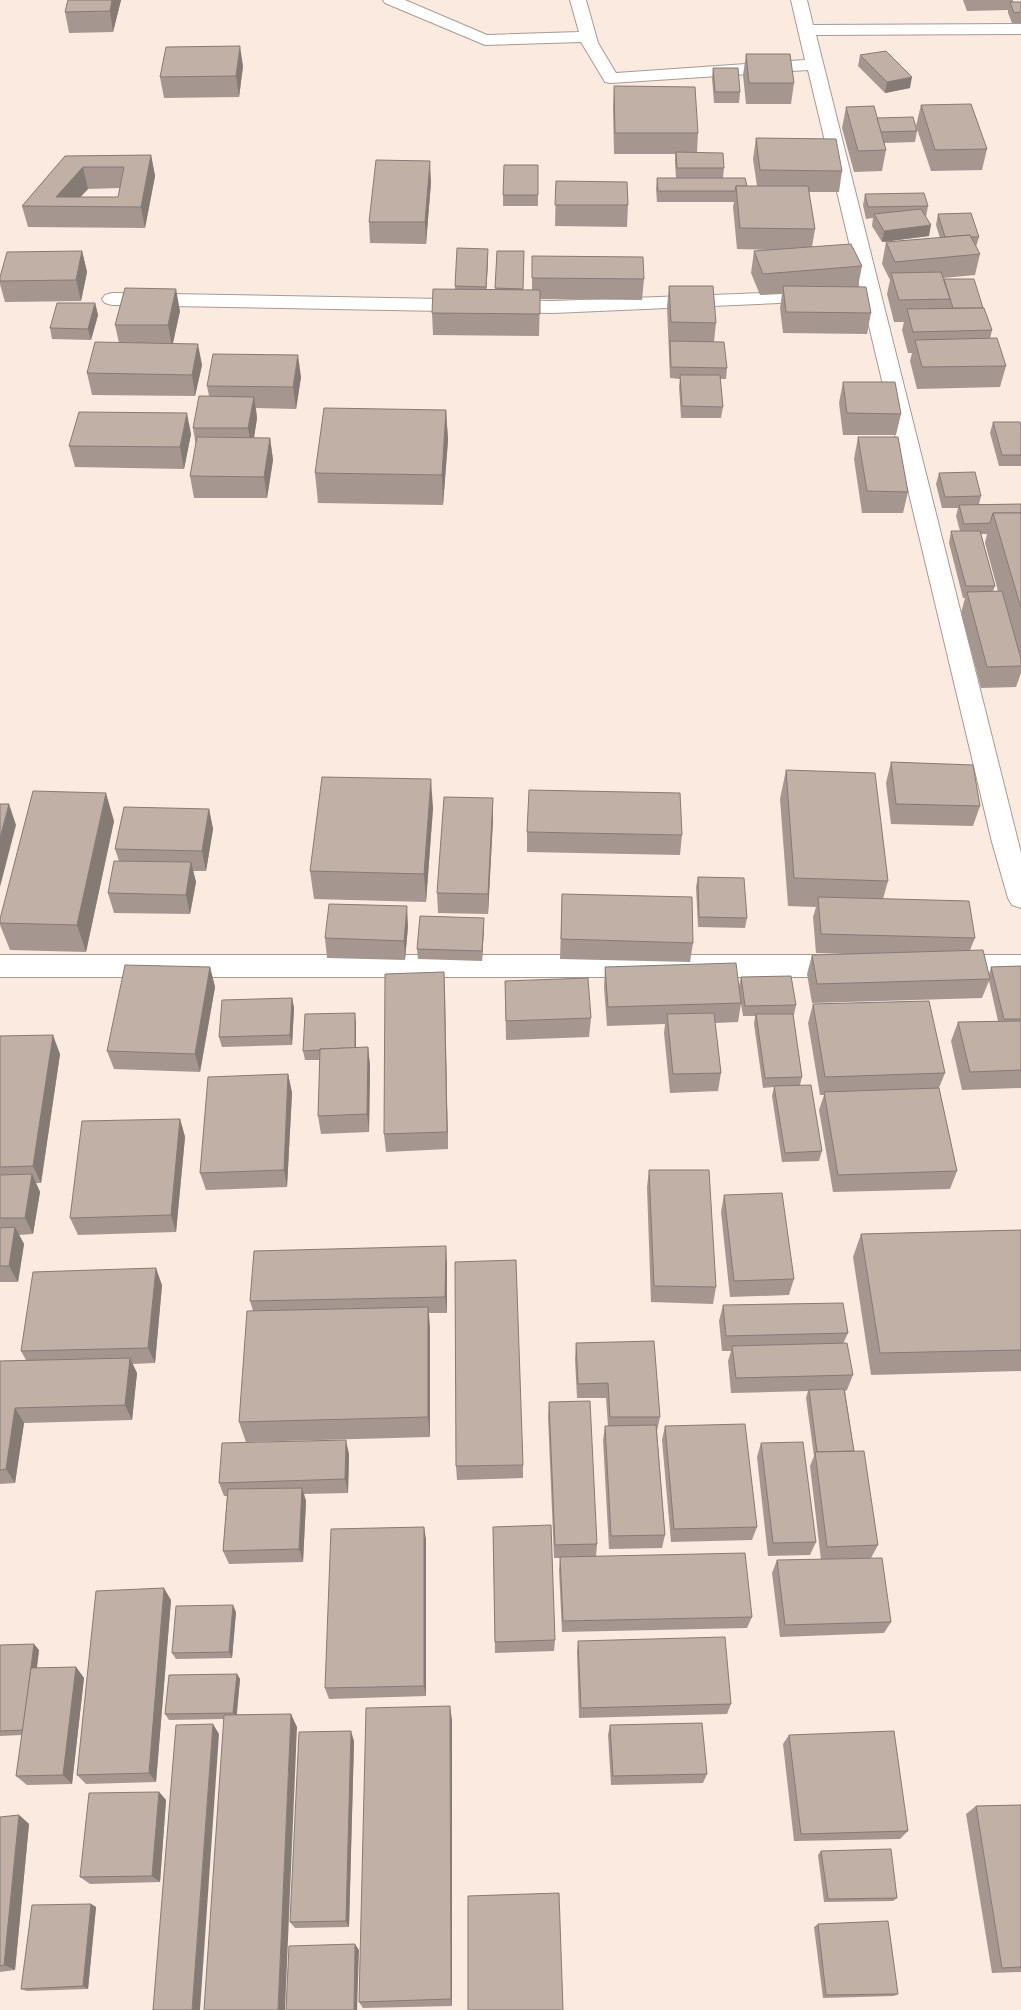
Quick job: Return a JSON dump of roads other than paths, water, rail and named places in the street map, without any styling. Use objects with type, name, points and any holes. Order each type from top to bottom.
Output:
[{"type":"street","points":[[391,0],[485,40],[589,37]]},
{"type":"street","points":[[578,0],[589,37],[611,78],[815,64]]},
{"type":"street","points":[[799,0],[815,64],[862,295],[1021,898]]},
{"type":"street","points":[[807,30],[1021,29]]},
{"type":"street","points":[[112,300],[553,306],[832,296]]},
{"type":"street","points":[[0,966],[872,966]]},
{"type":"street","points":[[922,966],[1021,966]]}]
